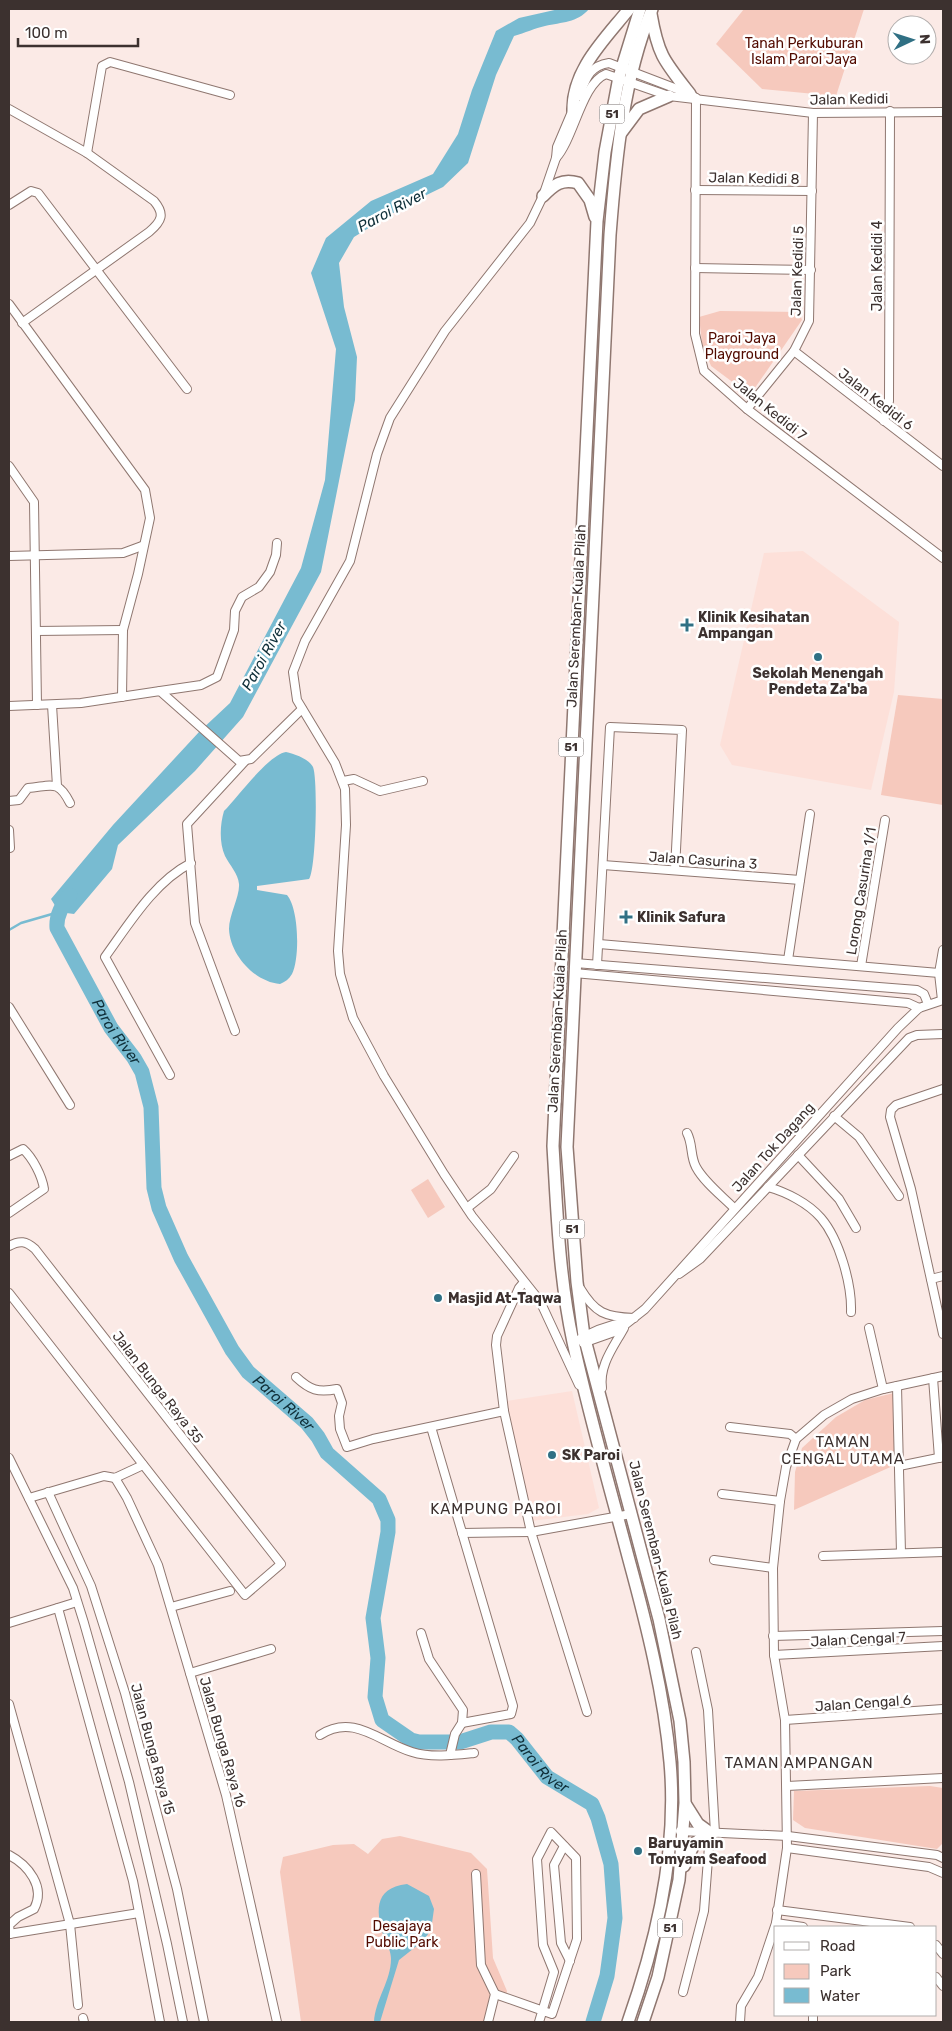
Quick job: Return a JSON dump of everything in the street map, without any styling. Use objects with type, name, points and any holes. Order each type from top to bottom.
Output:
[{"type":"highway","points":[[572,111],[572,98],[585,65],[629,9]]},
{"type":"highway","points":[[647,10],[658,50],[664,62],[693,96]]},
{"type":"highway","name":"Jalan Seremban-Kuala Pilah","points":[[628,2022],[642,1980],[660,1910],[670,1831],[670,1763],[665,1720],[645,1621],[573,1343],[560,1262],[553,1146],[597,220],[605,152],[625,75],[647,10]]},
{"type":"highway","name":"Jalan Seremban-Kuala Pilah","points":[[625,75],[610,235],[567,1147],[577,1282],[585,1339],[671,1671],[680,1721],[685,1803],[679,1880],[658,1977],[643,2022]]},
{"type":"highway","points":[[620,134],[639,109],[669,96]]},
{"type":"highway","points":[[543,196],[553,186],[565,180],[578,183],[590,200],[597,220]]},
{"type":"highway","points":[[679,1880],[686,1858],[694,1844],[711,1833],[690,1814],[685,1803]]},
{"type":"street","points":[[87,153],[102,66],[106,63],[110,62],[230,95]]},
{"type":"street","points":[[592,1417],[554,1326],[540,1300],[467,1208],[384,1076],[353,1018],[344,993],[338,951],[346,798],[335,763],[302,709],[295,693],[293,672],[305,641],[350,562],[377,454],[390,418],[445,331],[530,223],[543,196],[556,158],[557,147],[587,76],[592,69],[600,64],[609,63],[625,75],[669,96],[693,96]]},
{"type":"street","points":[[556,158],[563,150],[596,80],[606,74],[625,75],[693,96]]},
{"type":"street","name":"Jalan Kedidi","points":[[693,96],[812,113],[943,112]]},
{"type":"street","name":"Jalan Kedidi 7","points":[[693,96],[695,334],[704,371],[747,409],[943,558]]},
{"type":"street","points":[[9,109],[87,153],[154,201],[160,209],[162,216],[158,224],[22,323]]},
{"type":"street","name":"Jalan Kedidi 4","points":[[884,420],[889,401],[890,111]]},
{"type":"street","name":"Jalan Kedidi 5","points":[[747,409],[794,352],[809,321],[812,113]]},
{"type":"street","points":[[9,206],[31,191],[36,190],[95,271],[187,389]]},
{"type":"street","name":"Jalan Kedidi 8","points":[[695,190],[812,192]]},
{"type":"street","points":[[695,268],[811,270]]},
{"type":"street","points":[[9,304],[145,490],[150,518],[123,630],[122,698]]},
{"type":"street","name":"Jalan Kedidi 6","points":[[794,352],[943,466]]},
{"type":"street","points":[[9,466],[34,502],[37,705]]},
{"type":"street","points":[[9,706],[52,705],[122,698],[201,685],[217,678],[234,630],[235,611],[242,597],[259,587],[270,572],[276,555],[277,543]]},
{"type":"street","points":[[9,556],[123,553],[142,546]]},
{"type":"street","points":[[36,631],[123,630]]},
{"type":"street","points":[[160,691],[239,761],[251,759],[286,722],[302,709]]},
{"type":"street","points":[[52,705],[57,786]]},
{"type":"street","points":[[597,965],[604,865],[610,727],[682,730],[675,870]]},
{"type":"street","points":[[235,1031],[195,923],[187,824],[245,761]]},
{"type":"street","points":[[342,781],[354,779],[380,791],[423,781]]},
{"type":"street","points":[[9,801],[19,800],[28,788],[57,786],[62,788],[70,803]]},
{"type":"street","points":[[788,960],[810,814]]},
{"type":"street","name":"Lorong Casurina 1/1","points":[[861,966],[885,820]]},
{"type":"street","points":[[9,830],[10,848]]},
{"type":"street","points":[[170,1075],[105,957],[146,902],[177,871],[191,864]]},
{"type":"street","name":"Jalan Casurina 3","points":[[604,865],[800,880]]},
{"type":"street","points":[[599,944],[939,973]]},
{"type":"street","points":[[943,950],[939,973],[943,1000]]},
{"type":"street","points":[[574,968],[597,965],[917,990],[924,994],[928,1004]]},
{"type":"street","points":[[574,968],[908,1002],[919,1008]]},
{"type":"street","name":"Jalan Tok Dagang","points":[[631,1320],[644,1309],[734,1208],[919,1008],[943,1000]]},
{"type":"street","points":[[9,1007],[70,1105]]},
{"type":"street","points":[[675,1275],[688,1270],[700,1259],[909,1038],[917,1035],[943,1034]]},
{"type":"street","points":[[943,1089],[896,1105],[891,1110],[890,1117],[911,1189],[943,1334]]},
{"type":"street","points":[[834,1116],[859,1137],[899,1196]]},
{"type":"street","points":[[687,1133],[691,1141],[692,1157],[697,1168],[734,1208]]},
{"type":"street","points":[[9,1156],[23,1149],[28,1154],[43,1182],[44,1189],[9,1213]]},
{"type":"street","points":[[798,1155],[839,1199],[856,1228]]},
{"type":"street","points":[[467,1208],[491,1189],[514,1156]]},
{"type":"street","points":[[768,1187],[783,1191],[821,1218],[848,1276],[851,1312]]},
{"type":"street","name":"Jalan Bunga Raya 35","points":[[9,1246],[21,1242],[28,1243],[35,1249],[281,1564],[246,1595],[143,1465]]},
{"type":"street","points":[[931,1279],[943,1276]]},
{"type":"street","points":[[524,1282],[518,1288],[497,1336],[496,1345],[504,1411],[531,1532],[587,1712]]},
{"type":"street","points":[[577,1282],[588,1302],[598,1312],[631,1320]]},
{"type":"street","points":[[9,1293],[143,1465],[114,1478],[104,1476],[29,1498]]},
{"type":"street","points":[[573,1343],[614,1324],[631,1320]]},
{"type":"street","points":[[605,1412],[601,1373],[631,1320]]},
{"type":"street","points":[[869,1328],[883,1389]]},
{"type":"street","points":[[775,1926],[788,1836],[785,1720],[774,1655],[773,1636],[773,1568],[780,1501],[786,1467],[796,1439],[824,1415],[852,1400],[883,1389],[943,1376]]},
{"type":"street","points":[[296,1377],[305,1385],[321,1392],[337,1388],[342,1403],[339,1416],[340,1429],[347,1447],[504,1411]]},
{"type":"street","points":[[899,1466],[941,1458],[934,1378]]},
{"type":"street","points":[[897,1386],[901,1553]]},
{"type":"street","points":[[431,1427],[513,1706],[511,1714],[462,1723]]},
{"type":"street","points":[[730,1427],[790,1434],[796,1439]]},
{"type":"street","points":[[9,1458],[73,1588],[78,1602],[128,1782],[167,1944],[183,2022]]},
{"type":"street","name":"Jalan Bunga Raya 16","points":[[114,1478],[127,1498],[158,1565],[226,1795],[277,2022]]},
{"type":"street","name":"Jalan Bunga Raya 15","points":[[48,1492],[92,1586],[125,1693],[177,1889],[204,2022]]},
{"type":"street","points":[[722,1494],[780,1501]]},
{"type":"street","points":[[462,1533],[531,1532],[618,1518],[631,1514]]},
{"type":"street","points":[[823,1556],[943,1552]]},
{"type":"street","points":[[714,1560],[773,1568]]},
{"type":"street","points":[[170,1607],[230,1591]]},
{"type":"street","points":[[9,1623],[78,1602]]},
{"type":"street","points":[[58,1608],[119,1827],[140,1913],[160,2022]]},
{"type":"street","points":[[773,1636],[943,1631]]},
{"type":"street","points":[[421,1633],[429,1659],[462,1710],[462,1723],[455,1734],[451,1752]]},
{"type":"street","name":"Jalan Cengal 7","points":[[774,1655],[943,1646]]},
{"type":"street","points":[[190,1674],[271,1649]]},
{"type":"street","points":[[683,1992],[704,1911],[711,1833],[708,1710],[696,1652]]},
{"type":"street","points":[[9,1704],[70,1924],[78,2005]]},
{"type":"street","name":"Jalan Cengal 6","points":[[785,1720],[943,1710]]},
{"type":"street","points":[[320,1735],[332,1728],[354,1726],[413,1752],[474,1754]]},
{"type":"street","points":[[787,1786],[943,1778]]},
{"type":"street","points":[[670,1831],[788,1836],[937,1855],[943,1858]]},
{"type":"street","points":[[496,1994],[542,2010],[552,2014],[578,1939],[576,1858],[551,1832],[537,1859],[543,1945],[554,1972],[542,2010],[539,2022]]},
{"type":"street","points":[[564,1846],[554,1865],[562,1944],[570,1961]]},
{"type":"street","points":[[787,1848],[930,1867],[943,1873]]},
{"type":"street","points":[[9,1855],[27,1866],[32,1874],[38,1897],[34,1909],[18,1917],[9,1925],[10,1934],[140,1913]]},
{"type":"street","points":[[476,1874],[481,1965],[496,1994],[488,2022]]},
{"type":"street","points":[[777,1910],[902,1926]]},
{"type":"street","points":[[776,1922],[798,1926]]},
{"type":"street","points":[[740,2022],[741,2006],[758,1977],[774,1928]]},
{"type":"shaded area","name":"Sekolah Menengah Pendeta Za'ba","points":[[803,551],[899,622],[894,692],[871,790],[732,765],[720,745],[764,553]]},
{"type":"shaded area","name":"SK Paroi","points":[[572,1391],[599,1508],[588,1514],[531,1521],[506,1401]]},
{"type":"green space","name":"Tanah Perkuburan Islam Paroi Jaya","points":[[744,9],[864,9],[836,96],[762,89],[716,44]]},
{"type":"green space","name":"Paroi Jaya Playground","points":[[720,311],[799,312],[802,320],[750,395],[711,366],[702,343],[699,317]]},
{"type":"green space","points":[[898,695],[943,699],[943,805],[881,795]]},
{"type":"green space","points":[[428,1179],[445,1207],[428,1218],[411,1190]]},
{"type":"green space","points":[[894,1393],[895,1465],[794,1510],[795,1472],[802,1448],[836,1417],[865,1400]]},
{"type":"green space","points":[[930,1786],[943,1788],[943,1843],[937,1849],[805,1828],[793,1820],[794,1791]]},
{"type":"green space","name":"Desajaya Public Park","points":[[400,1836],[471,1853],[487,1869],[493,1958],[507,1991],[505,2001],[495,1994],[487,2022],[301,2022],[280,1872],[283,1857],[333,1845],[354,1844],[368,1854],[382,1839]]},
{"type":"water","points":[[559,9],[589,9],[579,17],[563,23],[541,27],[514,36],[496,75],[468,163],[443,187],[408,204],[354,237],[339,263],[344,307],[357,357],[355,400],[321,572],[243,717],[195,771],[118,845],[112,869],[74,914],[59,912],[51,899],[113,825],[199,732],[230,703],[301,568],[325,480],[336,349],[311,273],[326,238],[371,201],[433,174],[458,134],[472,90],[496,31],[519,18]]},
{"type":"water","points":[[286,752],[305,759],[313,767],[315,775],[316,824],[309,879],[257,886],[257,890],[287,895],[294,911],[297,934],[295,967],[290,977],[280,984],[271,982],[253,973],[239,957],[230,939],[229,929],[239,884],[223,851],[221,834],[224,811],[262,768]]},
{"type":"water","points":[[407,1884],[429,1896],[434,1909],[431,1930],[423,1941],[399,1960],[380,2022],[374,2022],[391,1959],[380,1921],[380,1904],[382,1897],[388,1891],[396,1886]]},
{"type":"waterway","name":"Paroi River","points":[[70,895],[60,910],[57,928],[111,1028],[134,1058],[142,1072],[151,1107],[154,1188],[159,1208],[181,1258],[232,1350],[248,1372],[307,1423],[327,1453],[379,1499],[388,1520],[388,1532],[373,1618],[378,1658],[375,1697],[382,1720],[411,1740],[419,1742],[460,1742],[491,1732],[509,1732],[517,1739],[547,1777],[592,1804],[611,1864],[615,1918],[607,1976],[593,2022]]},
{"type":"waterway","points":[[9,930],[21,923],[59,912]]},
{"type":"place","name":"Klinik Kesihatan Ampangan","points":[[687,625]]},
{"type":"place","name":"Sekolah Menengah Pendeta Za'ba","points":[[818,657]]},
{"type":"place","name":"Klinik Safura","points":[[626,917]]},
{"type":"place","name":"Masjid At-Taqwa","points":[[438,1298]]},
{"type":"place","name":"SK Paroi","points":[[552,1455]]},
{"type":"place","name":"Baruyamin Tomyam Seafood","points":[[638,1851]]},
{"type":"district","name":"TAMAN CENGAL UTAMA","points":[[843,1450]]},
{"type":"district","name":"KAMPUNG PAROI","points":[[496,1509]]},
{"type":"district","name":"TAMAN AMPANGAN","points":[[799,1763]]}]
